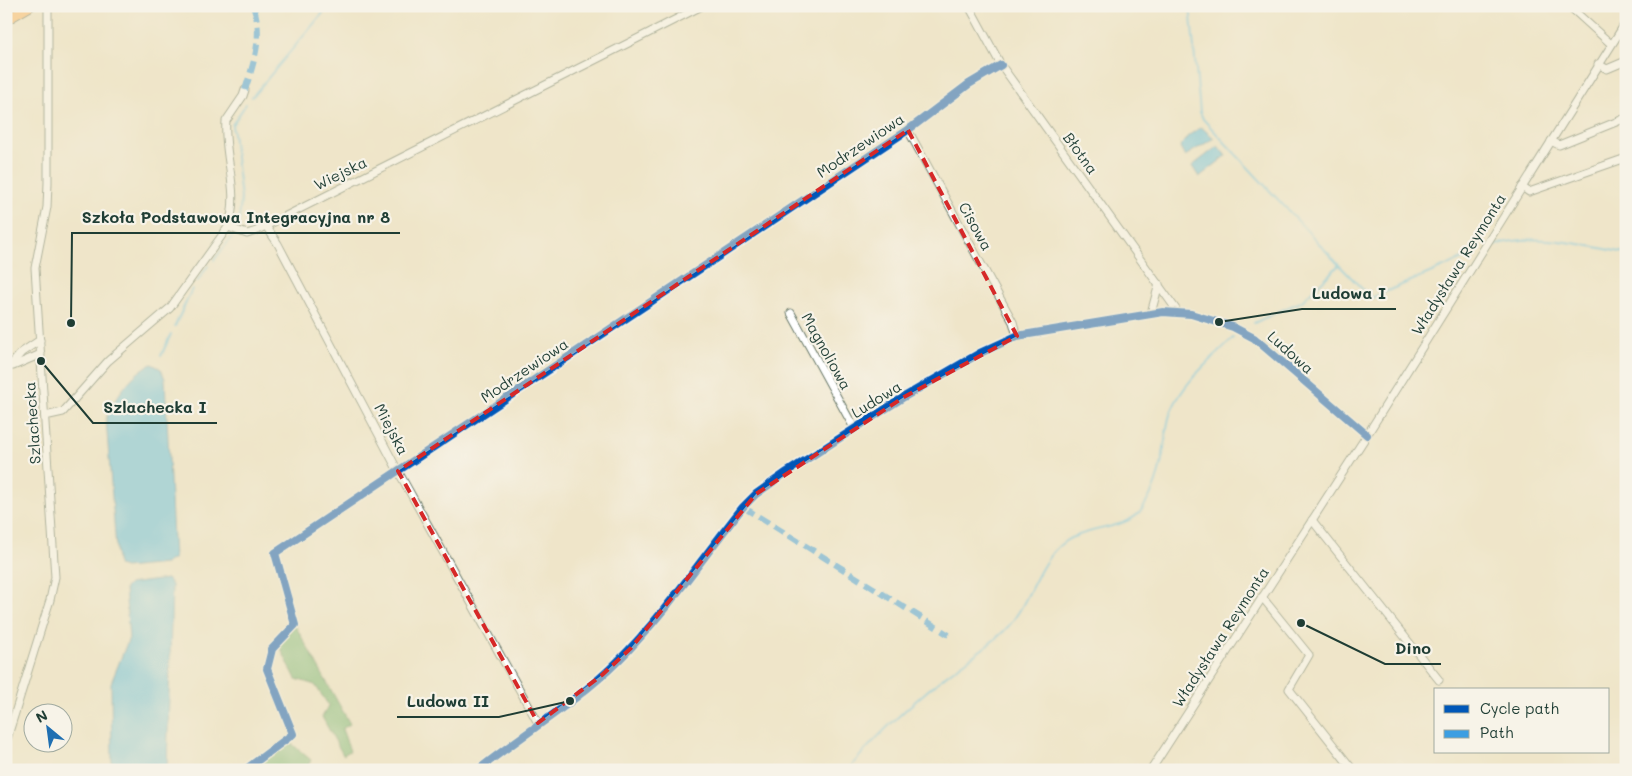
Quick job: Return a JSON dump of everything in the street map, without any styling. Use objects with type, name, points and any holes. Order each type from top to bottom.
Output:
[{"type":"main road","points":[[6,20],[30,6]]},
{"type":"street","name":"Szlachecka","points":[[6,742],[50,600],[55,577],[35,268],[47,207],[48,6]]},
{"type":"street","name":"Wiejska","points":[[228,227],[247,234],[266,226],[702,6]]},
{"type":"street","name":"Błotna","points":[[969,6],[1001,66],[1178,312]]},
{"type":"street","points":[[1569,6],[1611,44]]},
{"type":"street","name":"Władysława Reymonta","points":[[1151,770],[1367,436],[1626,22]]},
{"type":"street","points":[[1598,64],[1607,69],[1626,61]]},
{"type":"street","name":"Modrzewiowa","points":[[246,770],[293,734],[267,668],[272,649],[295,625],[275,553],[908,130],[969,84],[1001,66]]},
{"type":"street","points":[[45,416],[63,412],[108,361],[170,308],[228,227],[233,215],[234,196],[226,121],[245,90]]},
{"type":"street","points":[[1551,141],[1559,145],[1626,118]]},
{"type":"street","name":"Cisowa","points":[[908,130],[1013,322],[1016,336]]},
{"type":"street","points":[[1522,187],[1529,192],[1626,158]]},
{"type":"street","name":"Miejska","points":[[266,226],[278,244],[398,471],[538,723]]},
{"type":"street","points":[[1151,313],[1159,284]]},
{"type":"street","name":"Ludowa","points":[[478,770],[595,682],[624,654],[657,617],[756,494],[854,428],[980,353],[1016,336],[1151,313],[1178,312],[1233,327],[1250,335],[1367,436]]},
{"type":"street","name":"Magnoliowa","points":[[791,313],[854,428]]},
{"type":"street","points":[[7,369],[22,352],[40,340]]},
{"type":"street","points":[[7,369],[41,354]]},
{"type":"street","points":[[1312,520],[1439,680]]},
{"type":"street","points":[[1262,596],[1309,655],[1289,689],[1353,770]]},
{"type":"highlighted area","points":[[908,130],[1017,336],[904,397],[756,494],[631,648],[602,675],[538,723],[398,471]]},
{"type":"green space","points":[[295,625],[350,724],[342,729],[350,751],[343,755],[322,717],[329,706],[315,685],[296,679],[278,643]]},
{"type":"green space","points":[[286,739],[311,760],[306,770],[248,770]]},
{"type":"water","points":[[1201,127],[1214,138],[1185,156],[1180,147],[1188,136]]},
{"type":"water","points":[[1218,146],[1226,156],[1199,177],[1192,166]]},
{"type":"water","points":[[152,364],[161,369],[165,379],[174,558],[165,564],[125,568],[119,566],[117,561],[106,419],[113,403],[131,379]]},
{"type":"water","points":[[167,579],[172,585],[167,770],[112,770],[111,683],[129,638],[125,588],[129,584]]},
{"type":"waterway","points":[[252,97],[323,13],[324,6]]},
{"type":"waterway","points":[[1190,6],[1200,112],[1203,119],[1339,265],[1302,301],[1254,323]]},
{"type":"waterway","points":[[239,222],[241,198],[232,125],[246,104]]},
{"type":"waterway","points":[[214,260],[232,237]]},
{"type":"waterway","points":[[1491,246],[1507,242],[1541,240],[1576,243],[1626,253]]},
{"type":"waterway","points":[[1339,265],[1371,298],[1467,257]]},
{"type":"waterway","points":[[197,282],[208,266]]},
{"type":"waterway","points":[[175,326],[192,289]]},
{"type":"waterway","points":[[161,356],[171,334]]},
{"type":"waterway","points":[[848,770],[881,733],[905,710],[1005,630],[1021,609],[1047,560],[1064,542],[1072,537],[1125,522],[1140,512],[1150,496],[1157,478],[1169,419],[1176,401],[1198,372],[1233,338]]},
{"type":"marked path","points":[[245,90],[258,38],[258,27],[253,6]]},
{"type":"marked path","points":[[743,507],[949,635]]},
{"type":"cycle path","points":[[245,770],[293,734],[267,669],[272,649],[295,625],[275,553],[908,130],[969,84],[1001,65]]},
{"type":"cycle path","points":[[478,770],[568,704],[618,661],[652,624],[743,507],[756,494],[904,397],[980,353],[1017,336],[1163,312],[1191,314],[1233,327],[1254,338],[1367,435]]},
{"type":"place","name":"Ludowa I","points":[[1219,322]]},
{"type":"place","name":"Szkoła Podstawowa Integracyjna nr 8","points":[[71,323]]},
{"type":"place","name":"Szlachecka I","points":[[41,361]]},
{"type":"place","name":"Dino","points":[[1301,623]]},
{"type":"place","name":"Ludowa II","points":[[570,701]]}]
